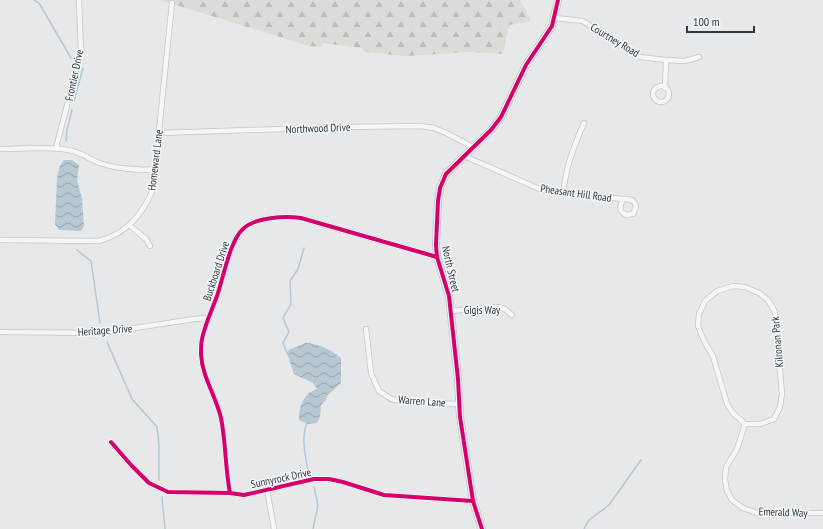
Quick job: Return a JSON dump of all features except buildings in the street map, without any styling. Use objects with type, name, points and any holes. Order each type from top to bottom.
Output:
[{"type":"street","name":"Frontier Drive","points":[[56,148],[81,51],[79,0]]},
{"type":"street","name":"North Street","points":[[482,529],[472,501],[459,404],[458,378],[447,288],[437,257],[436,228],[440,188],[446,174],[491,130],[501,117],[519,78],[546,36],[555,18],[558,0]]},
{"type":"street","name":"Homeward Lane","points":[[0,240],[95,241],[109,238],[129,225],[143,211],[153,190],[172,3]]},
{"type":"street","name":"Courtney Road","points":[[555,18],[583,21],[640,57],[666,60],[689,60],[699,57]]},
{"type":"street","points":[[665,88],[666,60]]},
{"type":"street","points":[[564,192],[565,180],[576,141],[584,123]]},
{"type":"street","name":"Northwood Drive","points":[[159,133],[359,126],[420,126],[434,128],[474,147]]},
{"type":"street","points":[[0,149],[56,148],[77,152],[89,156],[96,162],[108,165],[144,170],[155,169]]},
{"type":"street","name":"Pheasant Hill Road","points":[[464,156],[533,187],[550,192],[564,192],[594,197],[623,199]]},
{"type":"street","name":"Buckboard Drive","points":[[230,493],[226,476],[221,419],[217,403],[205,375],[201,356],[201,341],[234,241],[242,229],[257,222],[286,217],[301,218],[437,257]]},
{"type":"street","points":[[129,225],[146,240],[150,246]]},
{"type":"street","name":"Kilronan Park","points":[[733,286],[759,292],[768,300],[775,312],[782,394],[780,407],[774,419],[760,424],[745,424],[733,413],[727,404],[713,356],[704,341],[698,326],[699,314],[705,302],[717,291],[733,286]]},
{"type":"street","name":"Gigis Way","points":[[450,311],[498,307],[505,309],[512,315]]},
{"type":"street","name":"Heritage Drive","points":[[0,332],[102,333],[209,318]]},
{"type":"street","name":"Warren Lane","points":[[366,330],[371,373],[379,391],[391,399],[408,402],[459,404]]},
{"type":"street","name":"Emerald Way","points":[[745,424],[737,449],[726,466],[725,479],[727,491],[732,500],[743,508],[757,513],[823,513]]},
{"type":"street","name":"Sunnyrock Drive","points":[[111,442],[131,466],[149,483],[168,492],[230,493],[244,495],[314,479],[329,479],[384,495],[472,501]]},
{"type":"street","points":[[267,489],[274,529]]},
{"type":"green space","points":[[160,0],[520,0],[531,21],[509,25],[503,54],[470,52],[406,56],[364,52],[363,48],[323,43],[321,47],[309,46]]},
{"type":"water","points":[[64,160],[72,160],[79,165],[77,180],[82,199],[84,226],[81,231],[59,230],[55,224],[57,178],[60,165]]},
{"type":"water","points":[[305,343],[314,344],[324,348],[341,358],[341,383],[327,396],[326,400],[321,405],[320,417],[317,423],[308,424],[299,420],[300,409],[306,396],[317,388],[313,383],[294,374],[287,353],[289,350]]},
{"type":"waterway","points":[[34,0],[39,3],[71,58]]},
{"type":"waterway","points":[[74,101],[83,68]]},
{"type":"waterway","points":[[66,141],[72,110]]},
{"type":"waterway","points":[[288,355],[283,343],[289,332],[283,318],[291,304],[290,281],[298,269],[304,248]]},
{"type":"waterway","points":[[77,250],[91,261],[100,323]]},
{"type":"waterway","points":[[107,342],[132,399],[157,427],[159,444],[159,480]]},
{"type":"waterway","points":[[307,422],[304,440],[308,471]]},
{"type":"waterway","points":[[584,529],[588,521],[609,505],[641,460]]},
{"type":"waterway","points":[[313,529],[318,505],[314,487]]},
{"type":"waterway","points":[[162,497],[165,529]]},
{"type":"cycle path","points":[[482,529],[473,501],[460,417],[458,379],[449,296],[437,257],[436,245],[438,201],[440,188],[446,174],[491,130],[501,117],[526,65],[552,26],[558,0]]},
{"type":"cycle path","points":[[230,493],[221,418],[206,379],[202,362],[201,346],[205,328],[217,296],[227,260],[238,234],[248,225],[262,220],[279,217],[301,218],[437,257]]},
{"type":"cycle path","points":[[111,442],[149,483],[168,492],[230,493],[244,495],[314,479],[329,479],[384,495],[473,501]]}]
